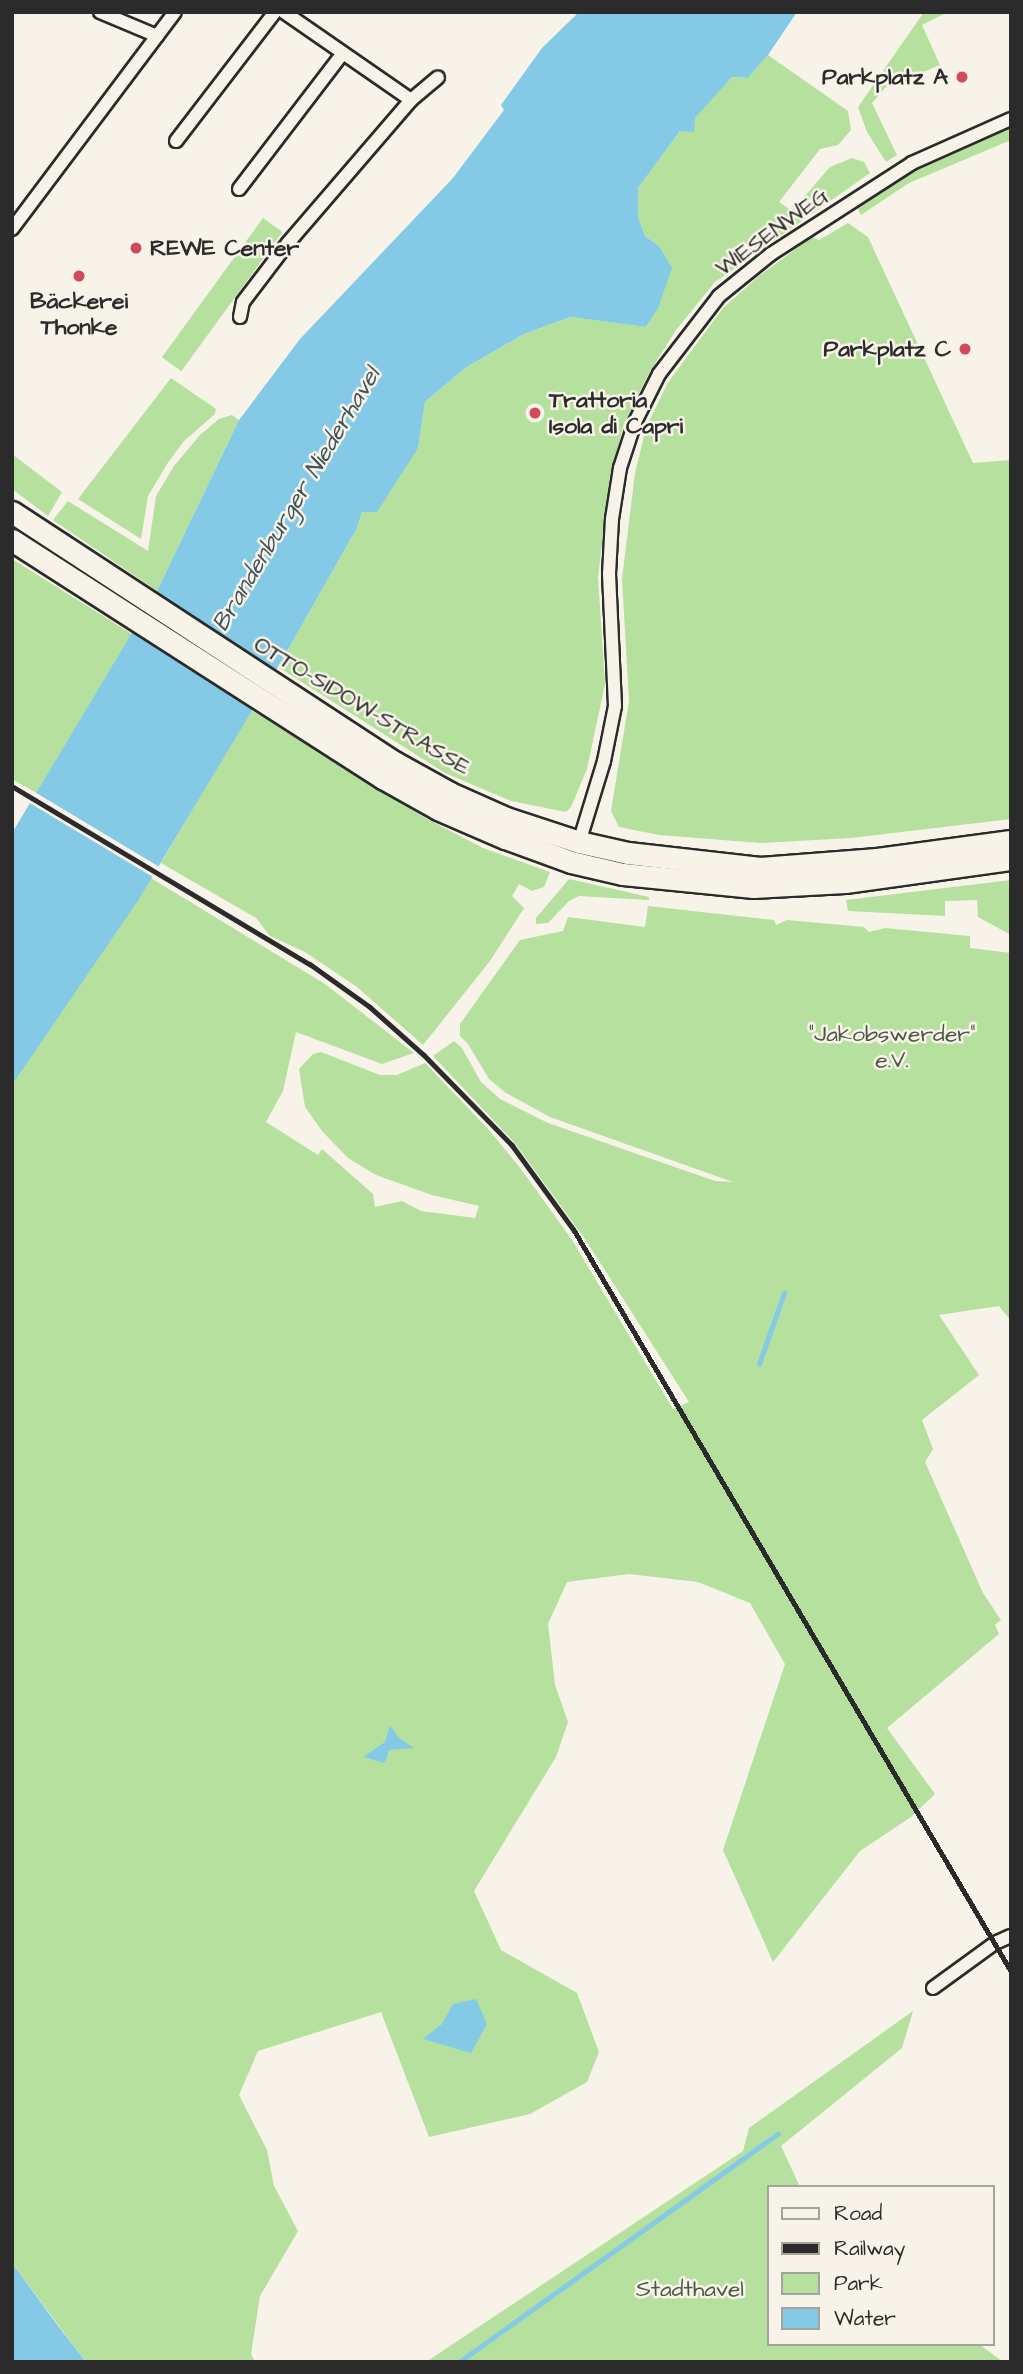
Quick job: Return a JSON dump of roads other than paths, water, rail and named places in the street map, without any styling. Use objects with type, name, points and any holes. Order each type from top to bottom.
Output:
[{"type":"main road","name":"OTTO-SIDOW-STRASSE","points":[[12,512],[120,597]]},
{"type":"main road","name":"OTTO-SIDOW-STRASSE","points":[[12,540],[120,597],[285,703],[438,809],[505,838],[571,862],[623,874],[752,887],[845,882],[1011,859]]},
{"type":"main road","name":"OTTO-SIDOW-STRASSE","points":[[285,703],[450,793],[506,818],[579,842],[628,853],[760,868],[877,859],[1011,841]]},
{"type":"street","points":[[100,12],[157,36]]},
{"type":"street","points":[[12,229],[175,12]]},
{"type":"street","points":[[176,141],[275,12]]},
{"type":"street","points":[[284,12],[411,100]]},
{"type":"street","points":[[239,189],[343,53]]},
{"type":"street","points":[[240,317],[243,302],[288,243],[411,100],[438,77]]},
{"type":"street","name":"WIESENWEG","points":[[571,862],[604,761],[615,706],[608,575],[612,519],[620,468],[635,422],[659,374],[719,296],[771,254],[912,163],[1011,119]]},
{"type":"street","points":[[933,1989],[995,1943],[1011,1936]]},
{"type":"water","name":"Brandenburger Niederhavel","points":[[579,12],[797,12],[768,55],[748,78],[732,77],[695,118],[694,132],[680,131],[638,188],[638,217],[645,236],[659,246],[672,268],[658,308],[646,327],[571,317],[524,334],[465,368],[425,402],[418,448],[377,512],[362,512],[357,528],[278,667],[139,899],[12,1085],[12,833],[157,591],[239,420],[300,339],[453,178],[504,110],[501,105],[542,48]]},
{"type":"water","points":[[390,1725],[399,1738],[414,1748],[389,1750],[385,1763],[363,1757],[385,1742]]},
{"type":"water","points":[[476,1999],[487,2024],[471,2053],[423,2039],[442,2024],[453,2004]]},
{"type":"water","points":[[12,2263],[56,2323],[86,2362],[12,2362]]},
{"type":"waterway","points":[[759,1364],[784,1293]]},
{"type":"waterway","points":[[459,2362],[778,2134]]},
{"type":"railway","points":[[12,786],[310,964],[370,1007],[424,1055],[512,1145],[574,1230],[1011,1971]]},
{"type":"place","name":"Parkplatz A","points":[[962,77]]},
{"type":"place","name":"REWE Center","points":[[136,248]]},
{"type":"place","name":"Bäckerei Thonke","points":[[79,276]]},
{"type":"place","name":"Parkplatz C","points":[[965,349]]},
{"type":"place","name":"Trattoria Isola di Capri","points":[[535,413]]},
{"type":"park label","name":"\"Jakobswerder\" e.V.","points":[[892,1047]]},
{"type":"park label","name":"Stadthavel","points":[[690,2289]]}]
